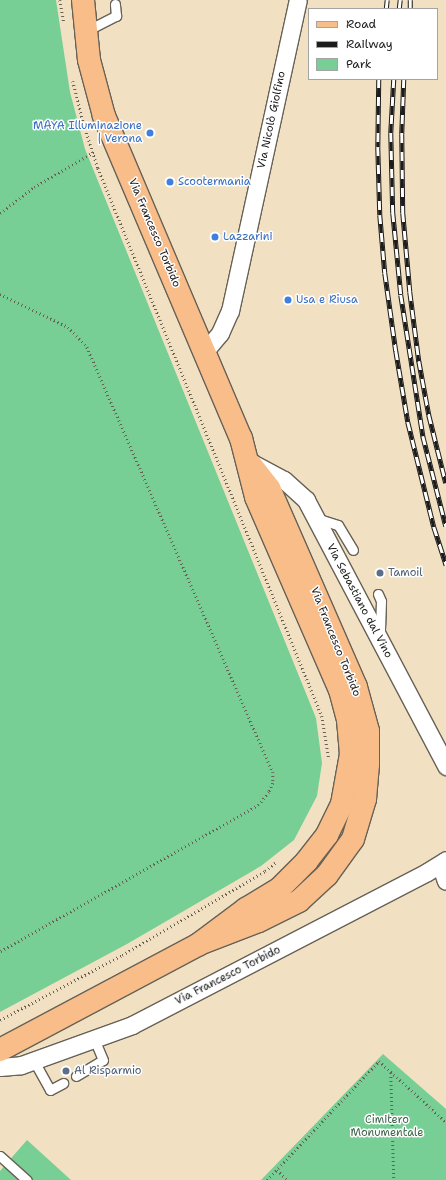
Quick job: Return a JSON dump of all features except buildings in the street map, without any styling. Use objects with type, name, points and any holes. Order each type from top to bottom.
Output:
[{"type":"main road","name":"Via Francesco Torbido","points":[[0,1050],[199,944],[259,921],[299,901],[327,875],[353,840],[366,792],[368,731],[356,687],[269,488],[246,460],[241,438],[104,116],[89,60],[76,31],[83,0]]},
{"type":"street","name":"Via Nicolò Giolfino","points":[[205,351],[220,333],[230,310],[298,0]]},
{"type":"street","name":"Via Sebastiano dal Vino","points":[[246,460],[284,480],[306,500],[446,766]]},
{"type":"street","points":[[445,861],[443,872],[446,881]]},
{"type":"street","name":"Via Francesco Torbido","points":[[0,1067],[21,1065],[34,1061],[132,1025],[427,872],[445,861]]},
{"type":"lane","points":[[76,31],[116,16],[115,4]]},
{"type":"lane","points":[[315,517],[338,525],[353,550]]},
{"type":"lane","points":[[378,594],[381,601],[379,639]]},
{"type":"lane","points":[[76,1076],[103,1060],[94,1039]]},
{"type":"lane","points":[[34,1061],[50,1090],[63,1083]]},
{"type":"lane","points":[[0,1156],[27,1180]]},
{"type":"path","points":[[60,0],[76,31]]},
{"type":"path","points":[[72,78],[84,125],[98,168],[322,716],[330,764]]},
{"type":"path","points":[[0,213],[34,187],[94,152]]},
{"type":"path","points":[[0,294],[68,327],[87,347],[273,772],[273,783],[269,792],[259,805],[0,952]]},
{"type":"path","points":[[0,1020],[122,955],[265,871],[277,862]]},
{"type":"path","points":[[267,1180],[380,1062],[446,1122]]},
{"type":"path","points":[[391,1072],[394,1180]]},
{"type":"path","points":[[277,1170],[288,1180]]},
{"type":"green space","points":[[0,0],[56,0],[70,92],[85,149],[316,718],[322,763],[317,796],[294,840],[261,866],[127,944],[0,1012]]},
{"type":"green space","name":"Cimitero Monumentale","points":[[383,1054],[446,1109],[446,1180],[261,1180]]},
{"type":"green space","points":[[27,1140],[71,1180],[0,1180],[0,1171]]},
{"type":"railway","points":[[386,8],[387,0]]},
{"type":"railway","points":[[399,8],[400,0]]},
{"type":"railway","points":[[410,0],[410,8]]},
{"type":"railway","points":[[379,80],[378,147],[380,215],[385,273],[408,422],[434,527],[446,565]]},
{"type":"railway","points":[[394,80],[391,133],[393,213],[401,295],[423,436],[446,526]]},
{"type":"railway","points":[[404,80],[402,134],[403,213],[410,292],[419,361],[429,415],[446,483]]},
{"type":"place","name":"MAYA Illuminazione | Verona","points":[[150,133]]},
{"type":"place","name":"Scootermania","points":[[170,182]]},
{"type":"place","name":"Lazzarini","points":[[215,237]]},
{"type":"place","name":"Usa e Riusa","points":[[288,300]]},
{"type":"place","name":"Tamoil","points":[[380,573]]},
{"type":"place","name":"Al Risparmio","points":[[66,1071]]}]
